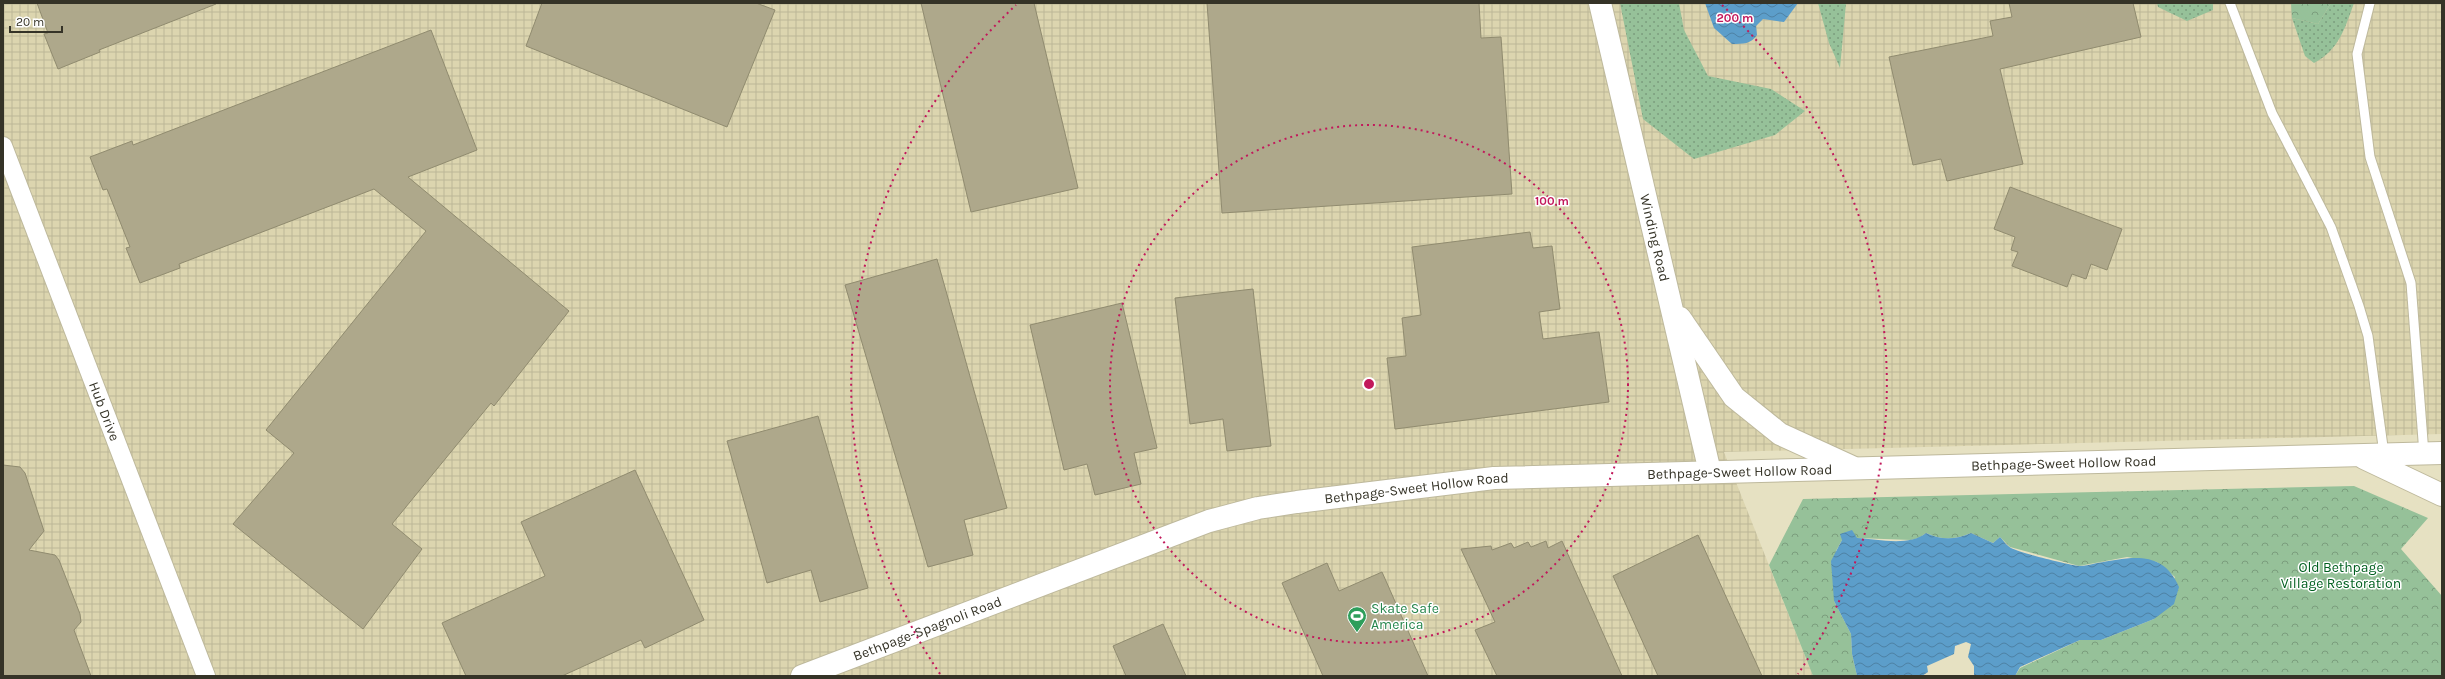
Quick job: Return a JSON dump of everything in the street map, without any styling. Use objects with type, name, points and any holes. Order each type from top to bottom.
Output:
[{"type":"main road","name":"Winding Road","points":[[1600,3],[1710,472]]},
{"type":"main road","points":[[1671,302],[1703,354],[1734,397],[1780,434],[1856,469]]},
{"type":"main road","name":"Bethpage-Sweet Hollow Road","points":[[1052,581],[1209,521],[1258,508],[1494,478],[2433,454]]},
{"type":"main road","points":[[2361,456],[2442,495]]},
{"type":"main road","name":"Bethpage-Spagnoli Road","points":[[802,676],[1052,581]]},
{"type":"street","name":"Hub Drive","points":[[3,146],[206,676]]},
{"type":"lane","points":[[2230,3],[2272,113],[2331,227],[2359,306],[2368,336],[2384,456]]},
{"type":"lane","points":[[2370,3],[2357,54],[2370,157],[2410,278],[2433,454]]},
{"type":"shaded area","points":[[3,3],[2442,3],[2442,434],[1724,452],[1813,676],[3,676]]},
{"type":"green space","points":[[1620,3],[1679,3],[1684,30],[1708,76],[1771,89],[1805,111],[1775,135],[1694,159],[1643,119]]},
{"type":"green space","points":[[1818,3],[1846,3],[1840,68],[1829,43]]},
{"type":"green space","points":[[2157,3],[2213,3],[2213,10],[2187,21],[2158,7]]},
{"type":"green space","points":[[2291,3],[2331,3],[2318,24],[2292,18]]},
{"type":"green space","points":[[2331,3],[2354,3],[2340,38],[2330,52],[2314,63],[2305,56],[2292,18],[2318,24]]},
{"type":"green space","name":"Old Bethpage Village Restoration","points":[[2354,486],[2428,518],[2401,549],[2442,596],[2442,676],[2015,676],[2020,668],[2080,640],[2101,640],[2154,619],[2175,577],[2157,562],[2127,557],[2079,566],[2010,547],[2000,537],[1993,543],[1971,533],[1954,538],[1943,538],[1926,533],[1919,538],[1911,540],[1857,538],[1842,540],[1836,551],[1834,601],[1851,634],[1852,654],[1857,676],[1813,676],[1769,565],[1803,499]]},
{"type":"water","points":[[1705,3],[1798,3],[1784,22],[1763,19],[1756,26],[1757,35],[1755,38],[1743,44],[1732,44],[1714,28]]},
{"type":"water","points":[[1852,530],[1857,538],[1893,541],[1911,540],[1926,533],[1937,537],[1954,538],[1971,533],[1993,543],[2000,537],[2010,547],[2016,550],[2079,566],[2122,559],[2145,558],[2164,566],[2172,575],[2179,587],[2174,604],[2154,619],[2101,640],[2080,640],[2020,667],[2015,676],[1974,676],[1974,666],[1968,657],[1971,644],[1966,642],[1955,646],[1954,654],[1927,666],[1928,672],[1922,676],[1857,676],[1852,654],[1851,634],[1834,601],[1831,561],[1842,540],[1840,534]]},
{"type":"building","points":[[37,3],[216,4],[99,50],[100,52],[58,69],[44,34],[48,33]]},
{"type":"building","points":[[542,3],[756,3],[775,10],[727,127],[526,46]]},
{"type":"building","points":[[921,3],[1034,3],[1078,188],[971,212]]},
{"type":"building","points":[[1207,3],[1479,3],[1481,38],[1501,37],[1512,194],[1222,213]]},
{"type":"building","points":[[2009,3],[2133,3],[2141,37],[2000,69],[2023,164],[1947,181],[1941,159],[1913,165],[1889,57],[1993,36],[1990,21],[2012,17]]},
{"type":"building","points":[[431,30],[477,150],[408,177],[569,311],[494,406],[491,403],[392,524],[422,549],[363,629],[233,524],[294,453],[266,430],[426,231],[374,189],[179,264],[180,268],[140,283],[126,248],[130,247],[107,189],[103,190],[90,157],[132,141],[133,145]]},
{"type":"building","points":[[2010,187],[2122,229],[2107,270],[2091,264],[2086,279],[2072,274],[2067,287],[2012,266],[2018,252],[2011,250],[2015,237],[1994,229]]},
{"type":"building","points":[[1530,232],[1533,248],[1552,246],[1560,309],[1539,312],[1543,339],[1599,332],[1609,402],[1395,429],[1387,358],[1406,356],[1402,318],[1421,315],[1412,247]]},
{"type":"building","points":[[937,259],[1007,508],[964,520],[973,555],[928,567],[845,285]]},
{"type":"building","points":[[1253,289],[1271,446],[1227,451],[1223,419],[1190,424],[1175,298]]},
{"type":"building","points":[[1122,303],[1157,448],[1134,453],[1141,484],[1095,495],[1087,464],[1064,470],[1030,325]]},
{"type":"building","points":[[818,416],[868,588],[820,602],[811,570],[767,583],[727,441]]},
{"type":"building","points":[[3,465],[20,467],[25,473],[44,531],[29,550],[55,555],[59,560],[80,614],[81,622],[74,630],[91,676],[3,676]]},
{"type":"building","points":[[635,470],[704,620],[645,648],[641,640],[562,676],[466,676],[442,623],[545,576],[521,522]]},
{"type":"building","points":[[1698,535],[1762,676],[1658,676],[1613,576]]},
{"type":"building","points":[[1546,541],[1548,548],[1562,541],[1622,676],[1497,676],[1475,630],[1495,622],[1461,549],[1491,546],[1492,550],[1511,543],[1514,548],[1528,542],[1531,547]]},
{"type":"building","name":"Skate Safe America","points":[[1327,563],[1339,591],[1382,572],[1428,676],[1323,676],[1282,583]]},
{"type":"building","points":[[1163,624],[1186,676],[1126,676],[1113,646]]},
{"type":"place","name":"Skate Safe America","points":[[1357,633]]}]
